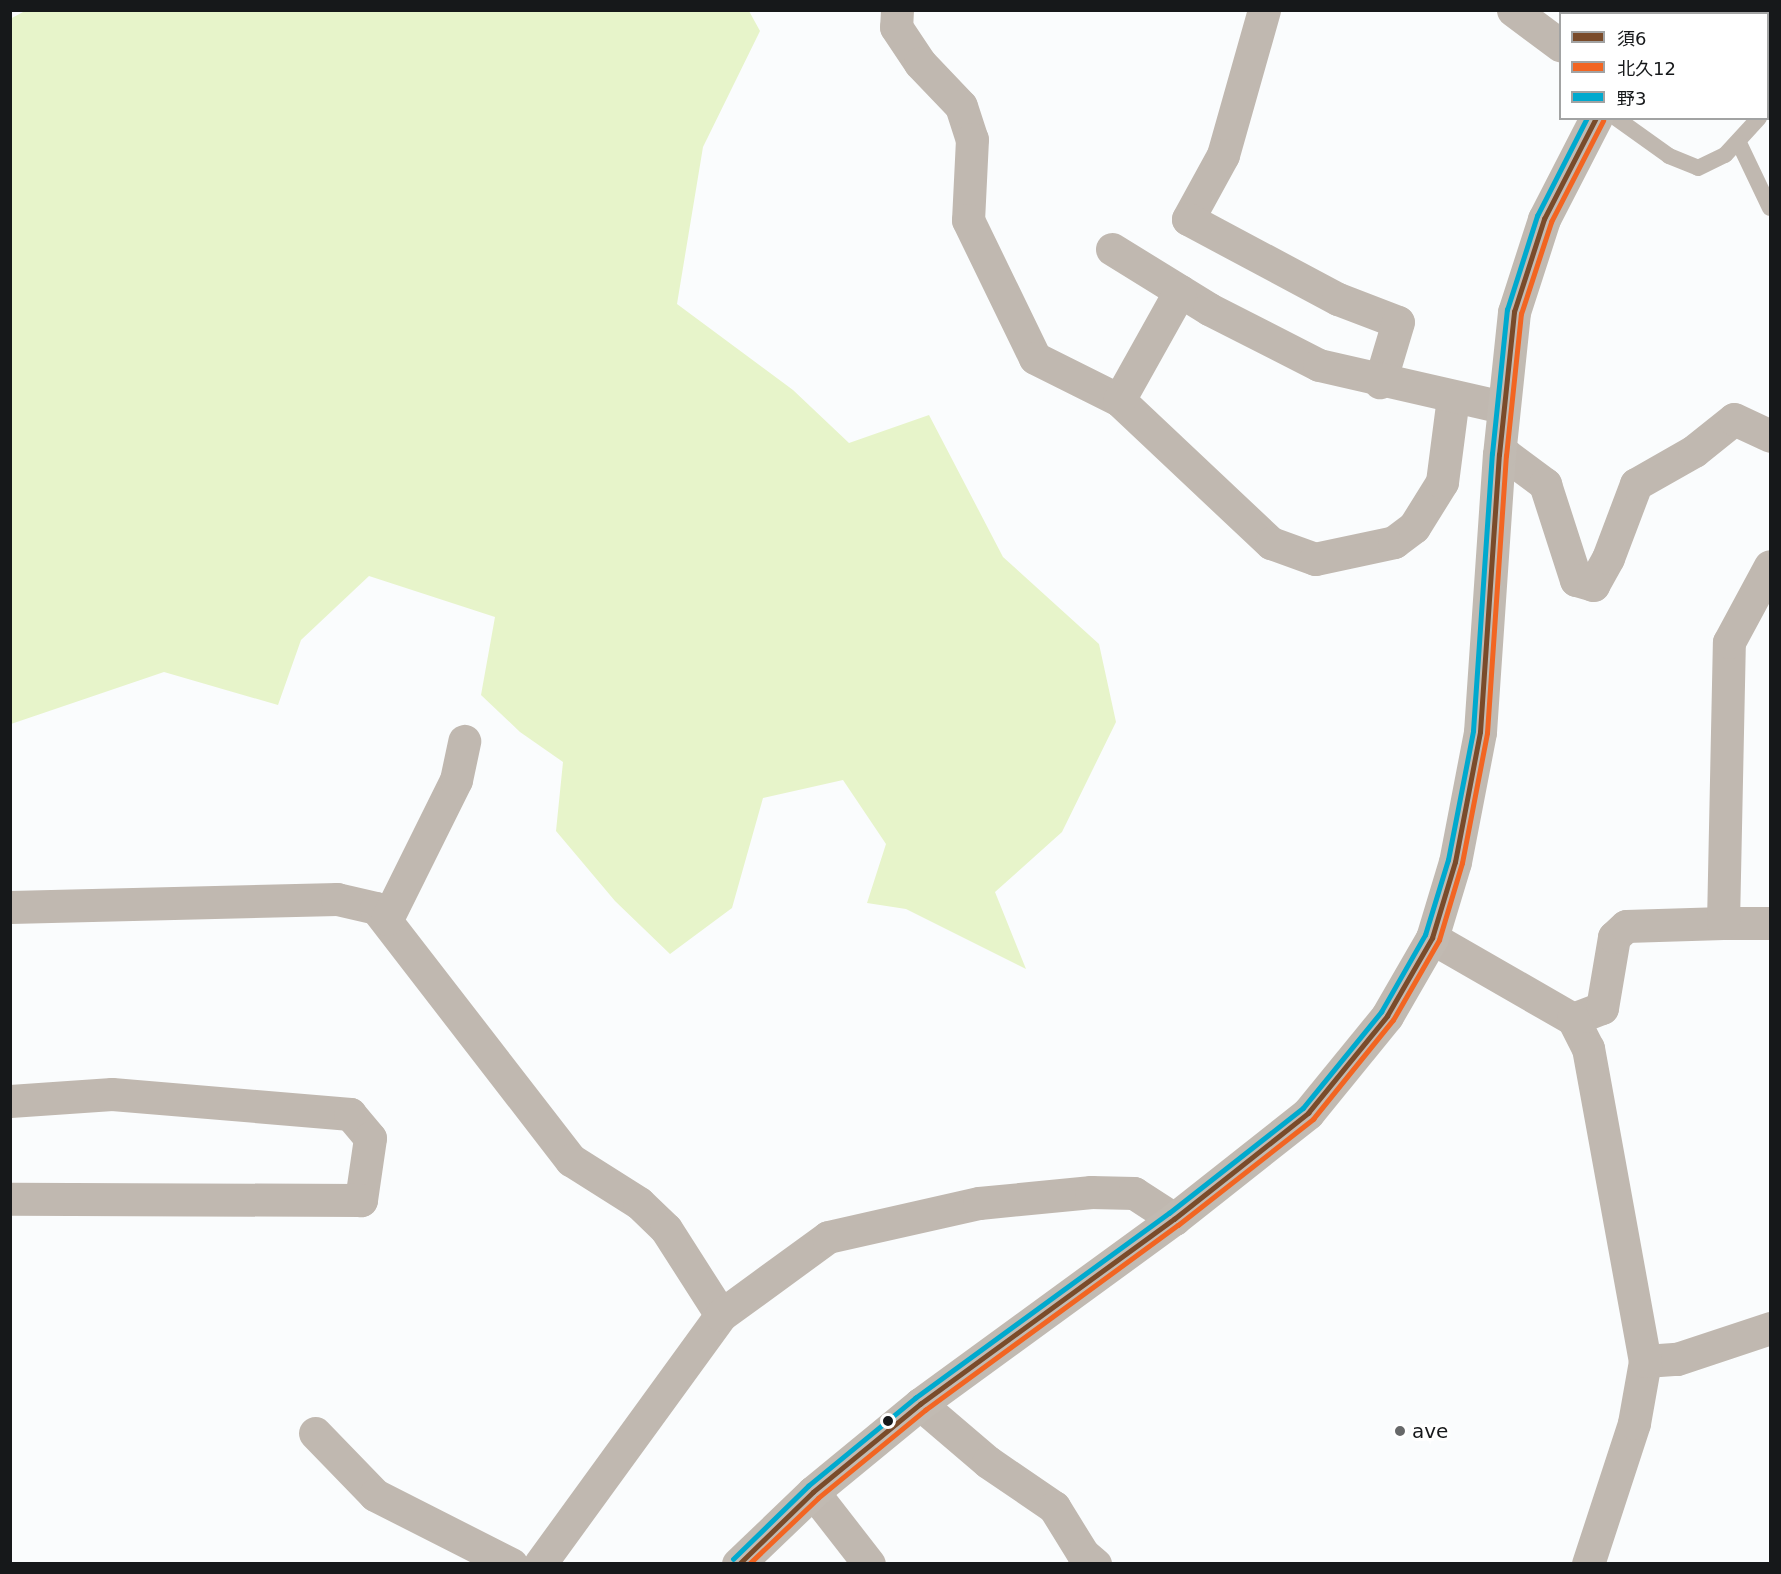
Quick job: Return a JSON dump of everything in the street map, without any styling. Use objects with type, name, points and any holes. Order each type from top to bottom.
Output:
[{"type":"main road","points":[[738,1563],[813,1492],[920,1404],[1174,1219],[1308,1113],[1388,1016],[1432,938],[1455,862],[1480,732],[1503,407],[1517,302],[1544,219],[1595,120]]},
{"type":"street","points":[[897,10],[896,27],[920,63],[961,106],[972,139],[968,220],[1035,358],[1119,400],[1271,543],[1315,559],[1394,542],[1414,527],[1442,482],[1453,397]]},
{"type":"street","points":[[1264,10],[1223,155],[1188,219],[1338,299],[1398,322],[1380,382]]},
{"type":"street","points":[[1513,10],[1559,44]]},
{"type":"street","points":[[1112,249],[1180,291],[1319,365],[1380,382],[1503,407]]},
{"type":"street","points":[[1119,400],[1180,291]]},
{"type":"street","points":[[1499,455],[1506,455],[1545,484],[1576,580],[1593,585],[1608,558],[1636,484],[1694,451],[1734,419],[1770,436]]},
{"type":"street","points":[[1723,923],[1729,642],[1770,566]]},
{"type":"street","points":[[387,919],[456,780],[464,741]]},
{"type":"street","points":[[10,907],[337,899],[376,908],[387,919],[571,1160],[639,1203],[666,1229],[721,1315]]},
{"type":"street","points":[[1573,1019],[1602,1008],[1614,937],[1626,926],[1770,923]]},
{"type":"street","points":[[1432,938],[1573,1019],[1588,1048],[1645,1361],[1634,1423],[1588,1563]]},
{"type":"street","points":[[10,1101],[112,1094],[350,1114],[370,1138],[361,1200],[10,1199]]},
{"type":"street","points":[[540,1563],[721,1315],[828,1237],[978,1203],[1091,1192],[1134,1193],[1174,1219]]},
{"type":"street","points":[[1645,1361],[1677,1359],[1770,1328]]},
{"type":"street","points":[[920,1404],[988,1462],[1054,1508],[1083,1554],[1095,1563]]},
{"type":"street","points":[[315,1433],[375,1496],[511,1563]]},
{"type":"street","points":[[813,1492],[869,1563]]},
{"type":"lane","points":[[1619,120],[1669,156],[1698,168],[1725,155],[1758,120]]},
{"type":"lane","points":[[1739,142],[1770,208]]},
{"type":"green space","points":[[25,11],[749,11],[760,31],[703,147],[677,304],[793,390],[849,443],[929,415],[1003,557],[1099,644],[1116,722],[1062,832],[995,892],[1026,969],[906,909],[867,903],[886,844],[843,780],[763,798],[732,908],[670,954],[615,901],[556,831],[563,762],[520,732],[481,695],[495,617],[369,576],[301,640],[278,705],[164,672],[11,724],[10,19]]},
{"type":"transit line","name":"野3","points":[[733,1559],[808,1486],[915,1398],[1169,1213],[1303,1108],[1381,1012],[1425,935],[1448,860],[1473,731],[1492,454],[1507,310],[1537,216],[1586,120]]},
{"type":"transit line","name":"須6","points":[[739,1564],[813,1492],[920,1404],[1174,1219],[1308,1113],[1387,1016],[1432,938],[1455,862],[1480,732],[1499,455],[1514,312],[1544,219],[1595,120]]},
{"type":"transit line","name":"北久12","points":[[749,1564],[818,1498],[925,1410],[1178,1225],[1313,1119],[1393,1020],[1439,940],[1462,863],[1487,733],[1506,456],[1521,314],[1551,222],[1603,121]]},
{"type":"place","name":"ave","points":[[1400,1431]]}]
